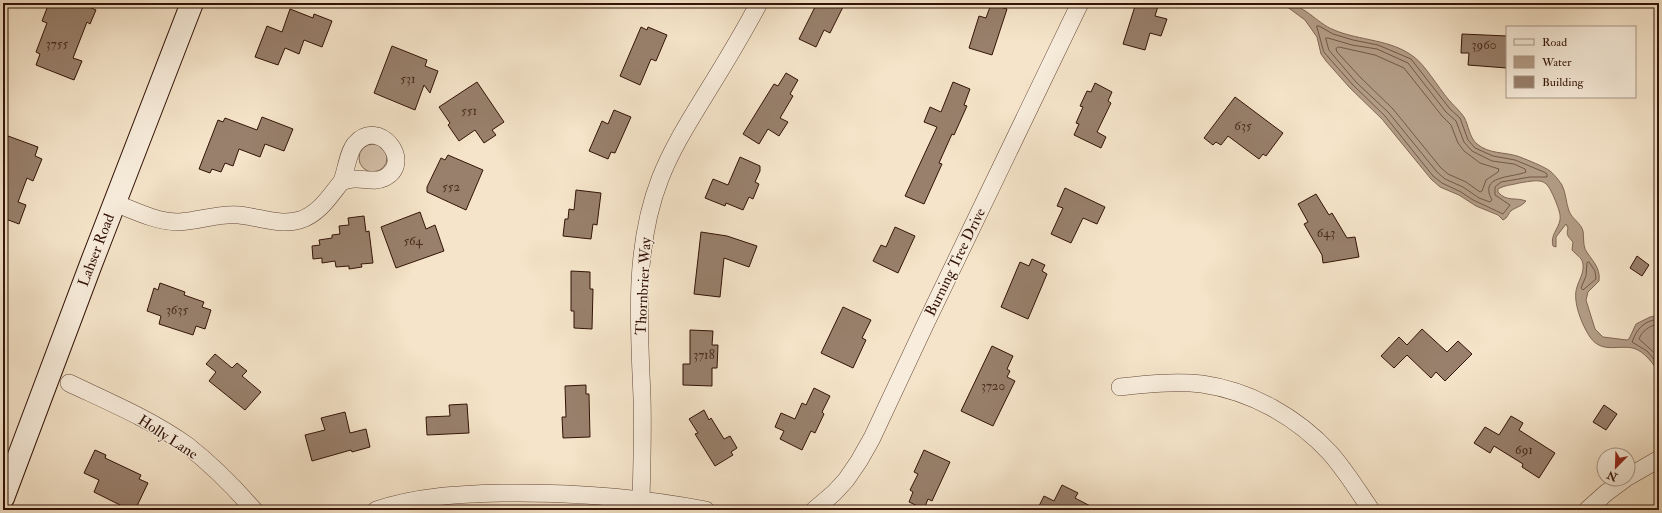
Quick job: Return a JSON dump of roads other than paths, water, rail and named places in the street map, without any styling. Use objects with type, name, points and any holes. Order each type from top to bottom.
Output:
[{"type":"street","name":"Lahser Road","points":[[3,498],[192,3]]},
{"type":"street","name":"Thornbrier Way","points":[[641,500],[642,449],[640,297],[642,256],[647,223],[660,179],[671,155],[686,126],[729,56],[759,3]]},
{"type":"street","name":"Burning Tree Drive","points":[[814,510],[834,493],[846,480],[872,438],[1080,3]]},
{"type":"street","points":[[115,203],[169,221],[180,222],[238,215],[272,222],[287,222],[300,220],[313,214],[324,204],[342,181]]},
{"type":"street","name":"Holly Lane","points":[[69,382],[155,426],[187,446],[224,477],[254,510]]},
{"type":"street","points":[[1120,387],[1172,383],[1201,384],[1224,388],[1250,397],[1280,412],[1299,425],[1319,442],[1344,469],[1372,510]]},
{"type":"street","points":[[1636,472],[1659,459]]},
{"type":"street","points":[[1587,510],[1614,487]]},
{"type":"street","points":[[376,510],[418,499],[482,494],[572,494],[641,500],[706,510]]},
{"type":"water","points":[[1282,3],[1297,6],[1328,27],[1344,34],[1385,43],[1405,51],[1423,65],[1448,99],[1466,120],[1472,138],[1477,144],[1486,150],[1517,156],[1548,169],[1562,185],[1569,211],[1583,231],[1585,249],[1597,268],[1599,281],[1588,292],[1586,300],[1595,329],[1603,337],[1627,340],[1629,339],[1636,324],[1650,317],[1659,315],[1659,372],[1647,357],[1638,350],[1626,347],[1613,348],[1601,346],[1595,343],[1590,337],[1581,320],[1576,299],[1577,287],[1583,270],[1583,264],[1580,258],[1572,250],[1573,242],[1568,236],[1568,228],[1566,224],[1556,237],[1556,247],[1553,246],[1552,242],[1559,224],[1560,216],[1553,194],[1546,184],[1539,181],[1534,181],[1508,185],[1498,189],[1498,192],[1504,197],[1526,201],[1512,210],[1503,220],[1498,215],[1476,206],[1459,195],[1440,187],[1431,179],[1382,119],[1350,88],[1326,61],[1321,54],[1317,37],[1305,20]]}]
